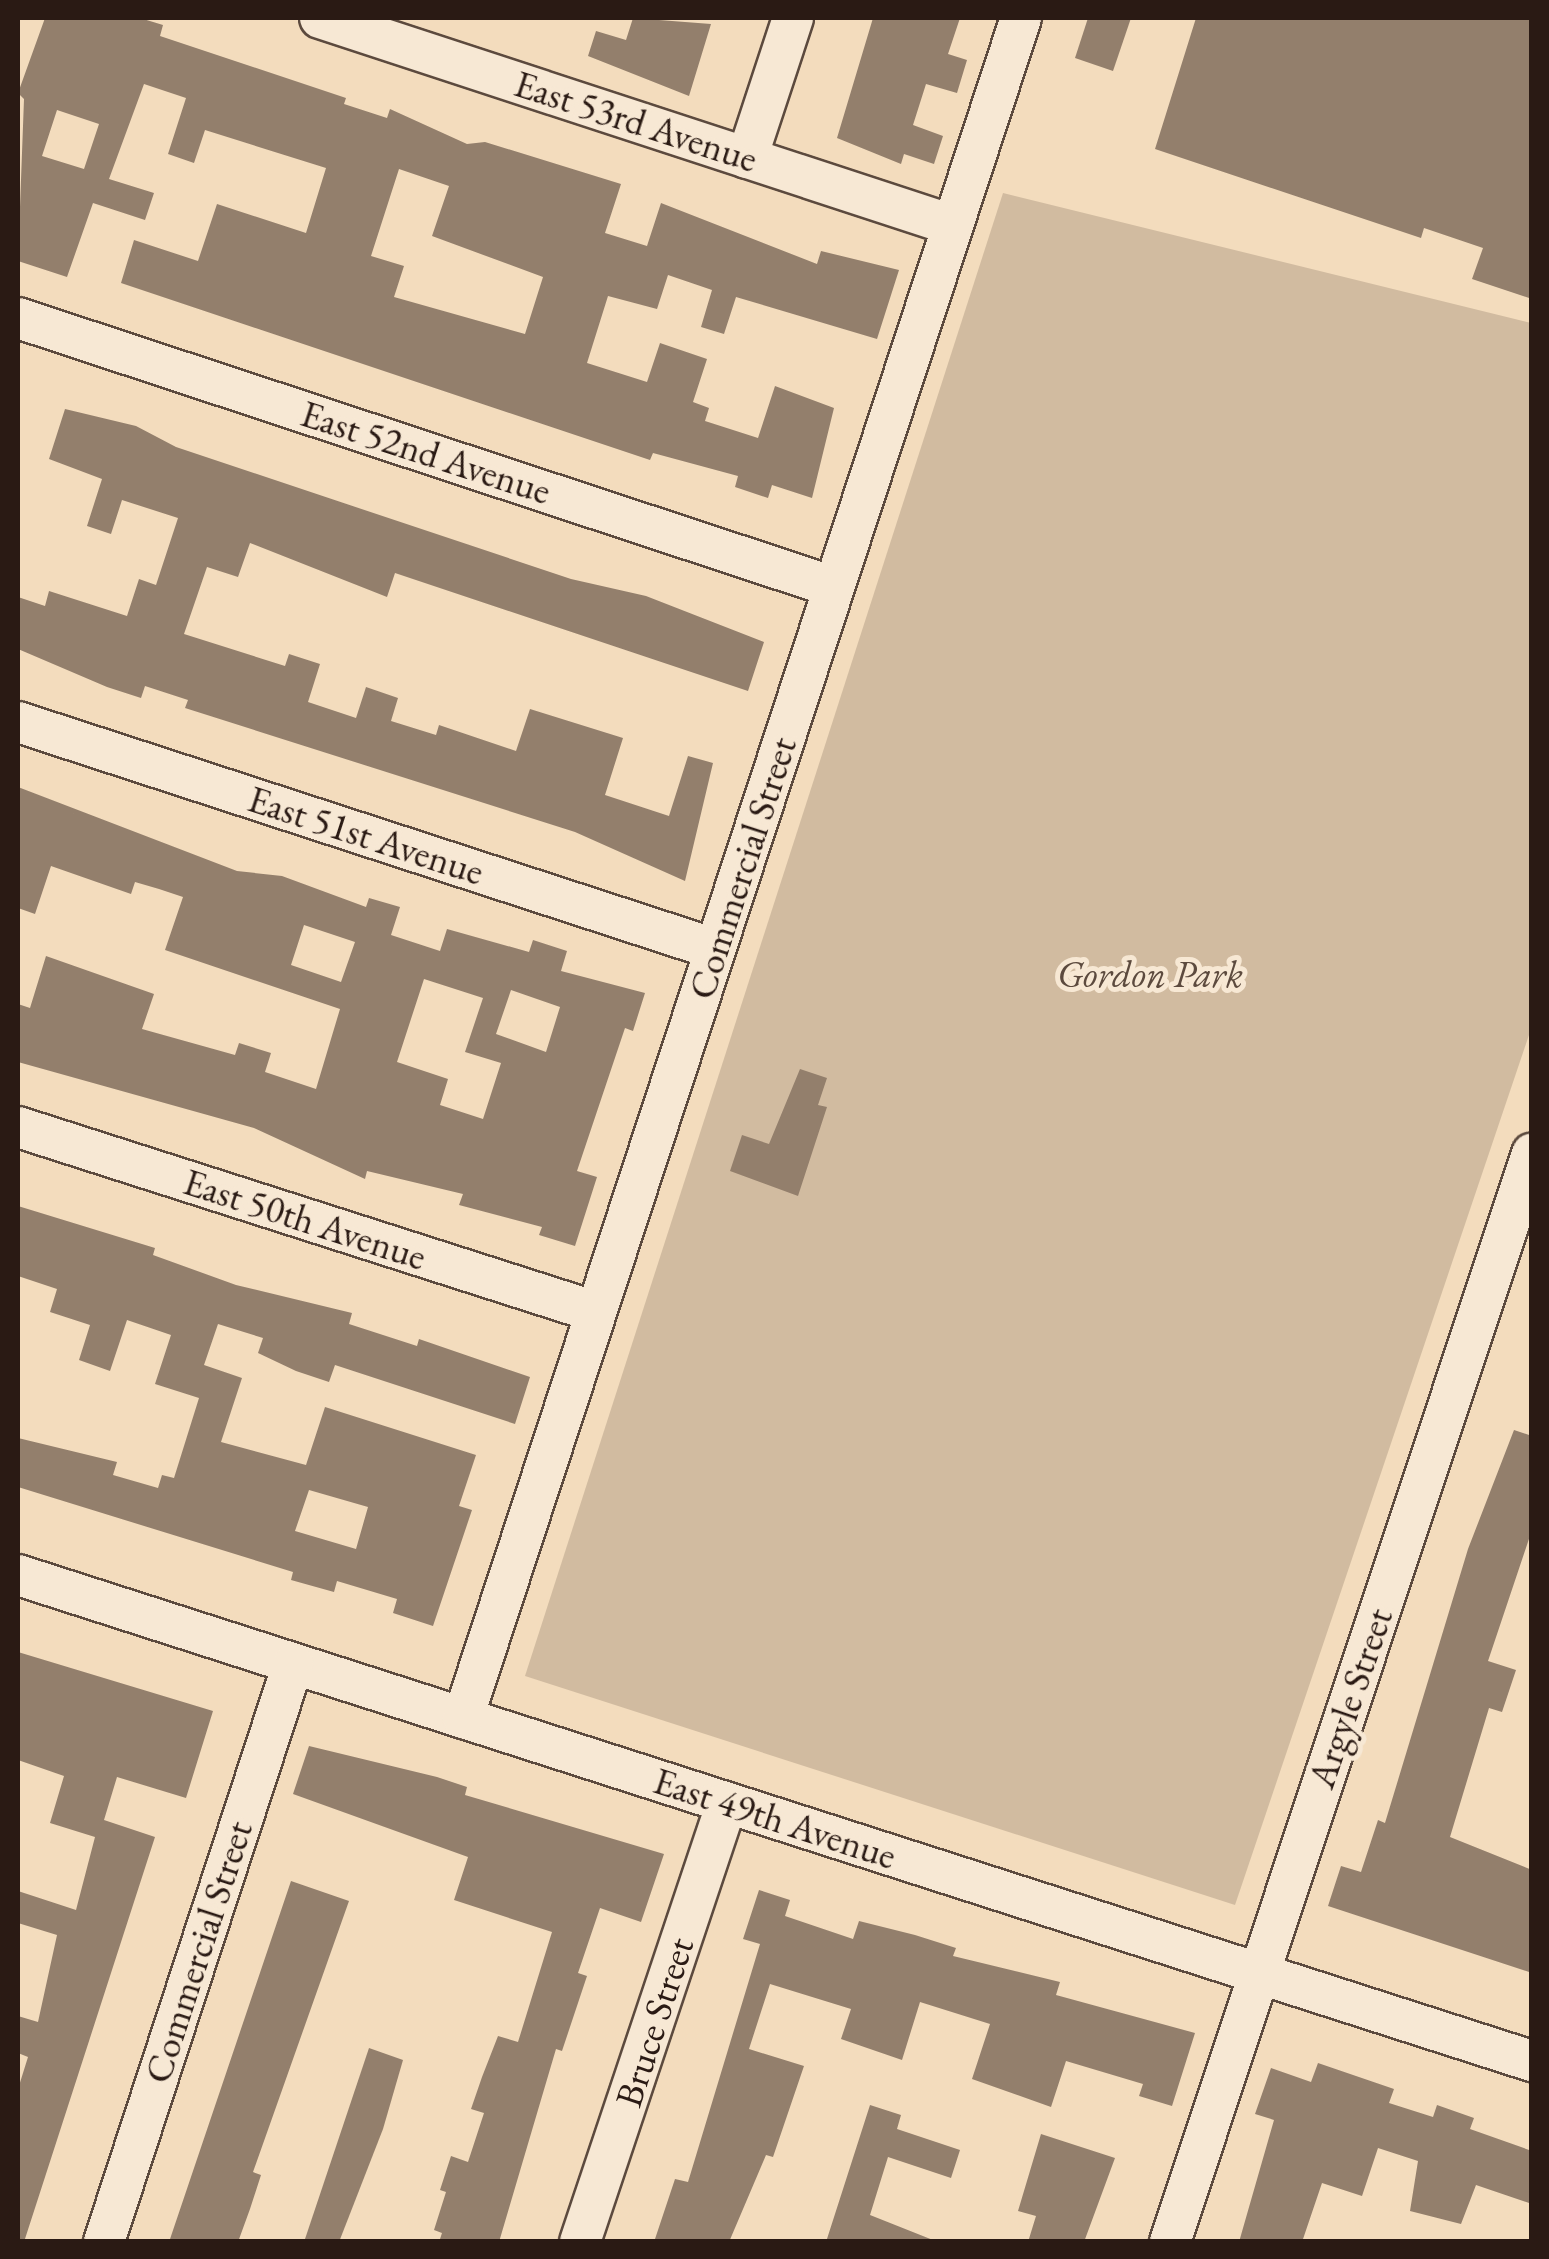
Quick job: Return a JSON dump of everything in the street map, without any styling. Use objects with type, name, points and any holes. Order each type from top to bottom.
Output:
[{"type":"street","name":"East 53rd Avenue","points":[[320,18],[382,27],[747,158],[952,225]]},
{"type":"street","points":[[747,158],[792,18]]},
{"type":"street","name":"Commercial Street","points":[[463,1718],[1021,18]]},
{"type":"street","name":"East 52nd Avenue","points":[[18,318],[834,587]]},
{"type":"street","name":"East 51st Avenue","points":[[18,722],[715,950]]},
{"type":"street","name":"East 50th Avenue","points":[[18,1126],[594,1311]]},
{"type":"street","name":"Argyle Street","points":[[1170,2242],[1532,1154]]},
{"type":"street","name":"East 49th Avenue","points":[[18,1575],[1532,2061]]},
{"type":"street","name":"Commercial Street","points":[[104,2242],[293,1664]]},
{"type":"street","name":"Bruce Street","points":[[580,2242],[726,1802]]},
{"type":"green space","name":"Gordon Park","points":[[1003,193],[1531,323],[1531,1029],[1235,1905],[525,1676]]},
{"type":"building","points":[[45,18],[140,18],[163,25],[160,36],[346,98],[344,104],[387,118],[390,109],[467,144],[485,142],[621,184],[605,233],[647,246],[661,203],[817,264],[821,251],[899,270],[877,339],[736,297],[724,334],[701,327],[712,290],[668,275],[657,309],[608,296],[587,363],[647,382],[660,343],[707,359],[693,402],[709,408],[705,421],[758,438],[775,386],[834,408],[812,498],[772,485],[768,498],[735,487],[738,476],[653,453],[650,460],[121,283],[134,240],[198,261],[217,204],[306,233],[326,168],[205,130],[194,163],[168,154],[186,98],[144,84],[109,179],[154,193],[145,220],[93,203],[67,277],[18,261],[24,99],[18,93]],"holes":[[[57,110],[99,124],[84,169],[42,156]],[[399,169],[449,186],[432,236],[543,277],[525,334],[394,297],[404,266],[371,256]]]},
{"type":"building","points":[[633,18],[711,24],[689,96],[588,56],[596,31],[626,40]]},
{"type":"building","points":[[873,18],[960,18],[948,54],[967,60],[957,93],[926,84],[913,125],[943,136],[934,164],[904,154],[901,164],[837,138]]},
{"type":"building","points":[[1088,18],[1131,18],[1113,71],[1075,58]]},
{"type":"building","points":[[1196,18],[1532,18],[1532,299],[1472,279],[1483,248],[1424,228],[1421,238],[1155,149]]},
{"type":"building","points":[[65,409],[136,426],[176,447],[571,579],[646,596],[764,642],[748,691],[395,573],[387,597],[250,543],[238,577],[207,567],[184,634],[285,666],[289,654],[320,664],[308,702],[356,718],[366,687],[398,698],[391,721],[436,735],[439,725],[516,751],[530,709],[623,738],[605,795],[669,816],[688,756],[713,763],[685,881],[575,832],[185,708],[188,700],[145,686],[141,698],[107,687],[18,649],[18,597],[45,606],[49,591],[127,616],[139,579],[156,585],[178,518],[122,500],[111,534],[87,526],[102,479],[49,459]]},
{"type":"building","points":[[18,787],[237,871],[282,876],[366,907],[369,898],[400,907],[391,935],[440,951],[447,929],[529,952],[533,940],[567,951],[561,971],[645,993],[633,1031],[625,1028],[577,1171],[597,1177],[575,1246],[539,1235],[542,1227],[459,1205],[463,1194],[367,1171],[365,1179],[254,1128],[18,1062],[18,1004],[30,1008],[46,956],[154,994],[142,1029],[235,1055],[239,1043],[271,1053],[265,1072],[316,1089],[340,1009],[165,950],[183,897],[159,889],[135,882],[131,894],[51,866],[35,914],[18,908]],"holes":[[[304,925],[355,942],[341,982],[291,965]],[[424,979],[483,998],[465,1052],[501,1063],[483,1119],[440,1105],[448,1079],[397,1062]],[[511,990],[560,1007],[546,1052],[496,1034]]]},
{"type":"building","points":[[800,1069],[827,1078],[818,1105],[827,1107],[798,1196],[730,1171],[742,1135],[769,1144]]},
{"type":"building","points":[[18,1206],[155,1248],[153,1255],[236,1285],[352,1313],[349,1324],[417,1346],[419,1339],[530,1377],[515,1424],[335,1365],[329,1382],[296,1371],[258,1353],[263,1338],[218,1324],[204,1365],[242,1378],[221,1442],[306,1465],[325,1407],[476,1455],[459,1506],[472,1510],[433,1626],[393,1613],[397,1599],[337,1581],[334,1592],[291,1580],[293,1572],[18,1487],[18,1438],[117,1462],[113,1475],[158,1488],[162,1475],[174,1478],[199,1398],[155,1384],[171,1335],[127,1320],[110,1371],[79,1360],[90,1325],[50,1312],[57,1289],[18,1276]],"holes":[[[309,1490],[368,1507],[356,1549],[295,1531]]]},
{"type":"building","points":[[1514,1430],[1532,1436],[1532,1530],[1488,1661],[1516,1670],[1502,1712],[1489,1708],[1450,1837],[1532,1870],[1532,1973],[1328,1906],[1341,1866],[1361,1872],[1378,1820],[1385,1823],[1468,1549]]},
{"type":"building","points":[[18,1652],[213,1711],[186,1798],[117,1777],[104,1820],[155,1837],[24,2242],[18,2242],[18,2089],[28,2057],[18,2053],[18,2016],[38,2022],[57,1935],[18,1923],[18,1891],[76,1910],[95,1837],[50,1823],[64,1776],[18,1760]]},
{"type":"building","points":[[309,1746],[437,1777],[467,1787],[465,1795],[664,1854],[641,1922],[600,1908],[578,1973],[587,1976],[562,2051],[556,2049],[499,2242],[439,2242],[442,2233],[434,2230],[446,2192],[440,2190],[451,2156],[468,2162],[484,2113],[471,2109],[482,2077],[498,2036],[518,2042],[552,1932],[454,1900],[468,1857],[293,1794]]},
{"type":"building","points":[[291,1881],[349,1901],[253,2172],[261,2175],[250,2209],[238,2242],[169,2242]]},
{"type":"building","points":[[759,1890],[790,1900],[785,1916],[853,1939],[859,1921],[915,1935],[956,1948],[953,1956],[1060,1982],[1056,1995],[1195,2033],[1172,2106],[1139,2096],[1143,2084],[1066,2061],[1051,2107],[972,2079],[990,2024],[920,2002],[902,2060],[841,2039],[851,2009],[770,1984],[749,2049],[804,2066],[773,2157],[766,2155],[729,2242],[654,2242],[675,2179],[688,2182],[760,1944],[743,1939]]},
{"type":"building","points":[[369,2048],[403,2060],[383,2129],[339,2242],[304,2242]]},
{"type":"building","points":[[1318,2063],[1394,2089],[1389,2103],[1433,2117],[1437,2105],[1474,2118],[1470,2129],[1532,2151],[1532,2204],[1476,2185],[1461,2224],[1410,2211],[1418,2161],[1378,2148],[1362,2196],[1322,2183],[1302,2242],[1239,2242],[1274,2120],[1255,2114],[1271,2068],[1311,2082]]},
{"type":"building","points":[[870,2105],[901,2115],[897,2129],[960,2150],[951,2178],[888,2157],[870,2215],[938,2242],[826,2242]]},
{"type":"building","points":[[1041,2134],[1115,2158],[1084,2242],[1028,2242],[1036,2216],[1018,2211]]}]
